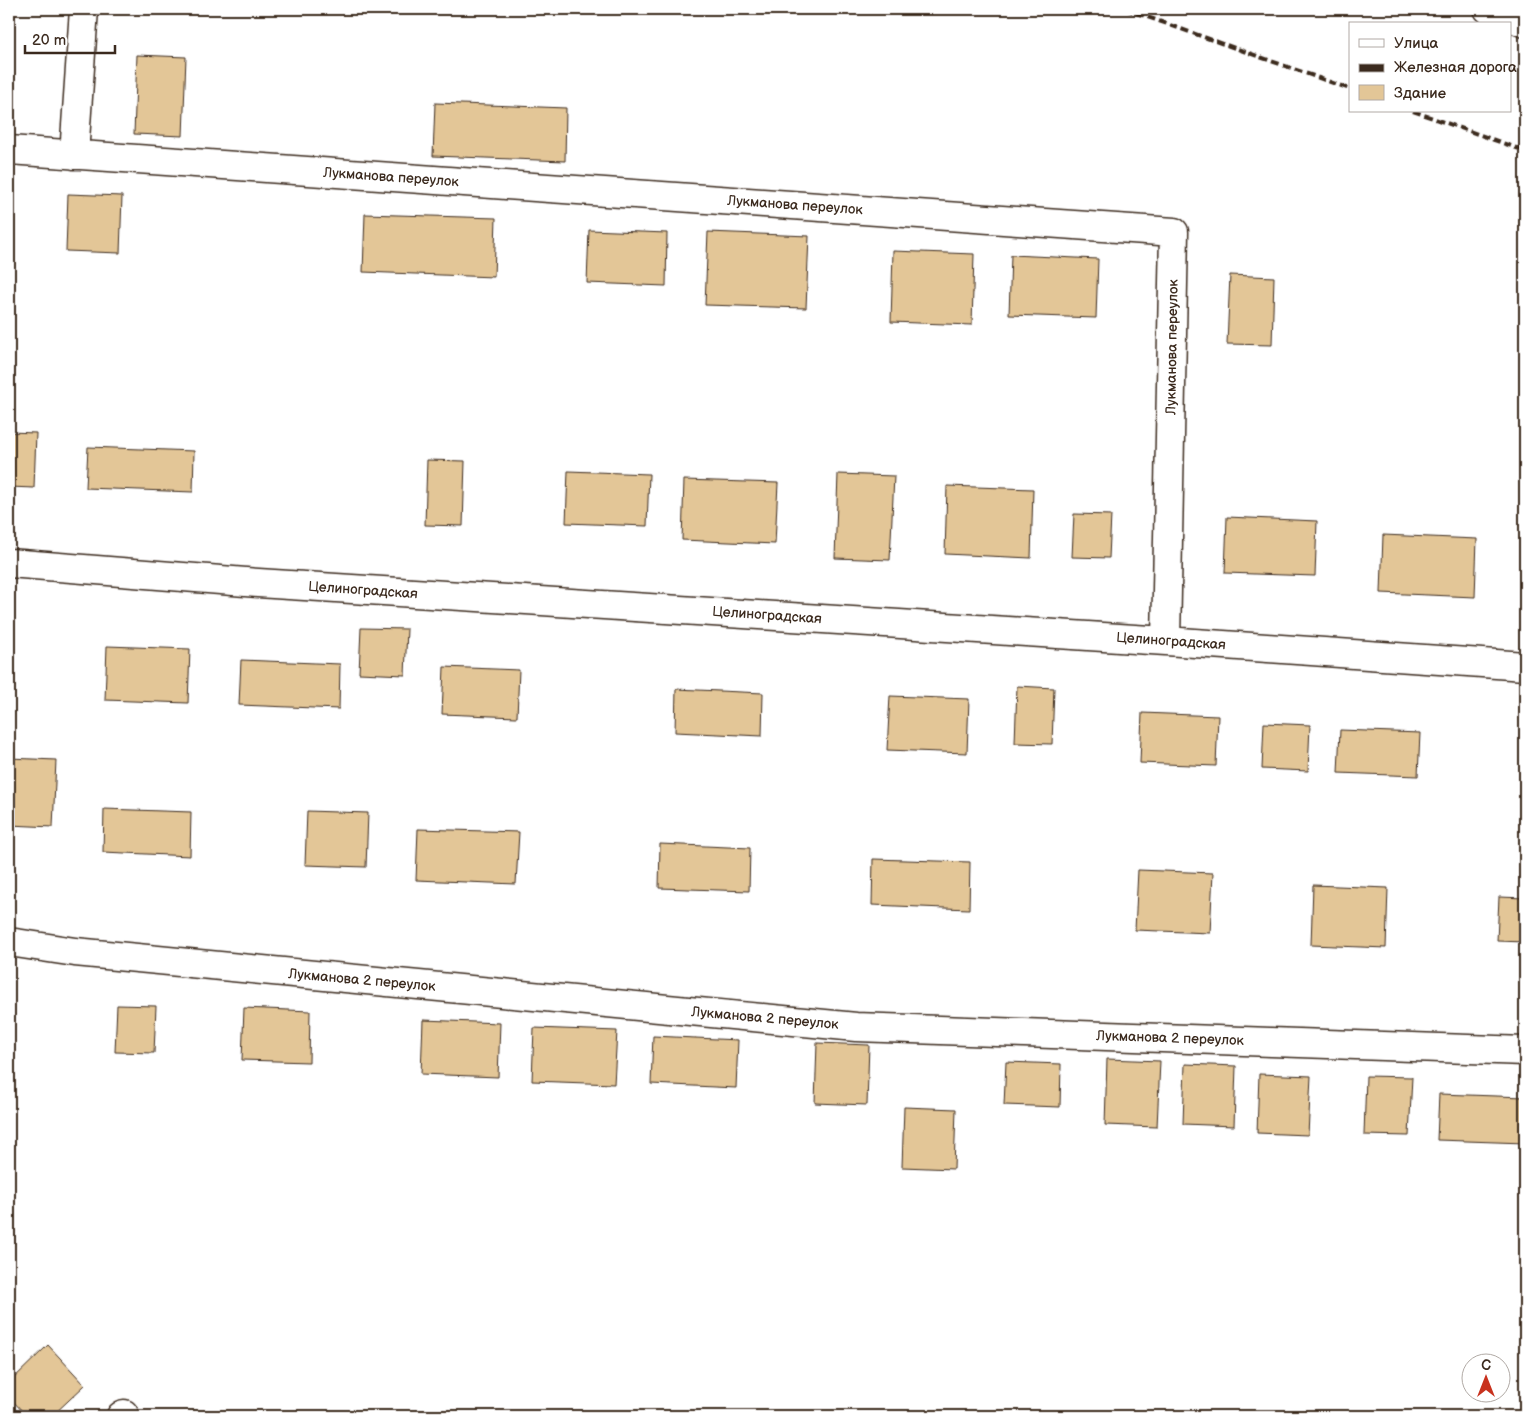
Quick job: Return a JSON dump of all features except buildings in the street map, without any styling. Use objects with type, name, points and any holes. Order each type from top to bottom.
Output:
[{"type":"street","points":[[74,155],[84,9]]},
{"type":"street","points":[[1488,9],[1525,22]]},
{"type":"street","name":"Лукманова переулок","points":[[9,150],[1174,232],[1166,641]]},
{"type":"street","name":"Целиноградская","points":[[9,563],[258,583],[1525,666]]},
{"type":"street","name":"Лукманова 2 переулок","points":[[9,942],[75,952],[856,1027],[1525,1051]]},
{"type":"railway","points":[[1125,9],[1349,89]]},
{"type":"railway","points":[[1416,112],[1525,151]]}]
